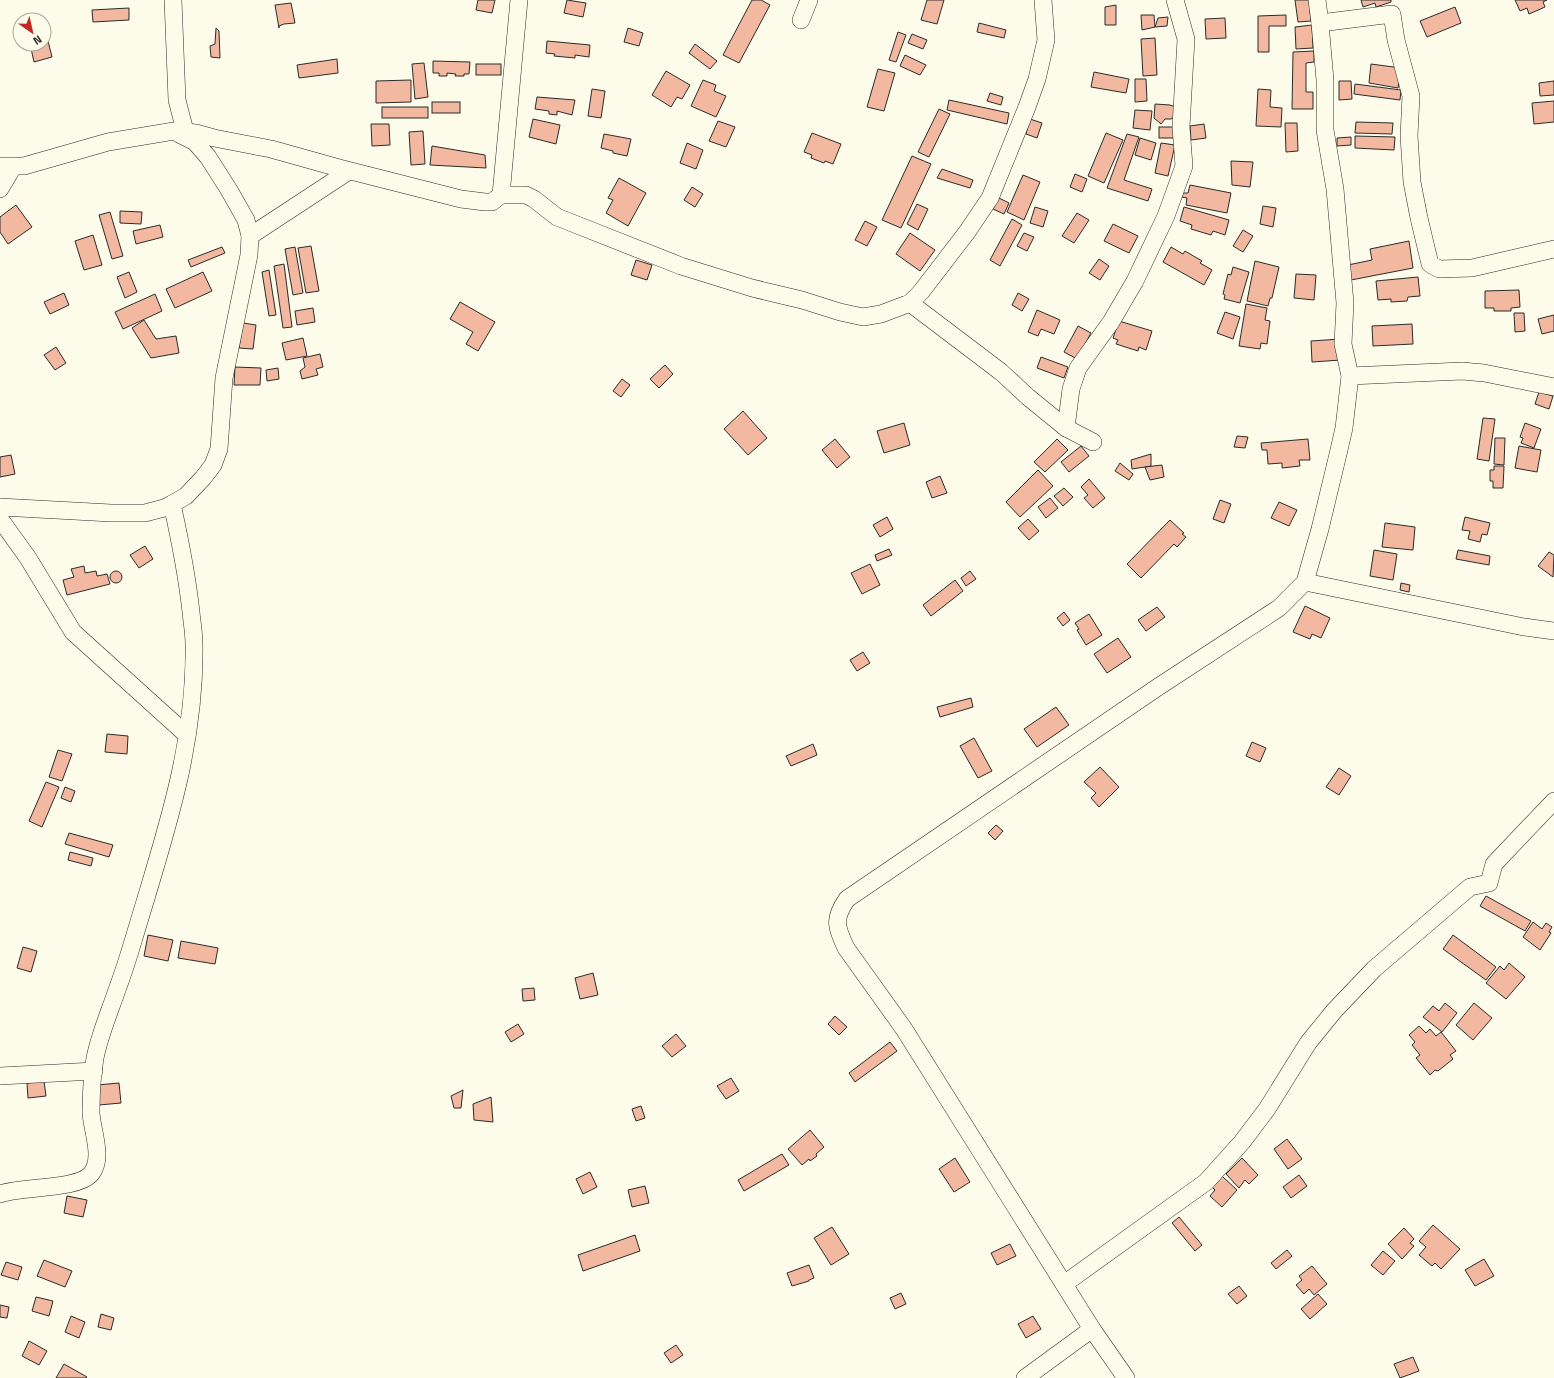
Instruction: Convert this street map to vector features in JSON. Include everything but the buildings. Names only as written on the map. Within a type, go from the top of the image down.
[{"type":"street","points":[[173,0],[179,131]]},
{"type":"street","points":[[501,195],[519,0]]},
{"type":"street","points":[[802,20],[810,0]]},
{"type":"street","points":[[0,190],[7,167],[35,163],[108,142],[179,131],[271,149],[349,171],[460,199],[492,202],[501,195],[526,195],[534,199],[557,217],[659,258],[752,288],[802,300],[840,312],[863,317],[881,314],[910,303],[921,292],[967,232],[990,198],[1027,108],[1037,79],[1046,40],[1043,0]]},
{"type":"street","points":[[1066,428],[1071,388],[1078,368],[1111,322],[1136,282],[1166,216],[1184,166],[1181,127],[1186,39],[1175,0]]},
{"type":"street","points":[[1126,1378],[1092,1329],[996,1173],[904,1029],[846,948],[839,933],[837,922],[840,910],[847,899],[1158,687],[1279,608],[1305,582],[1338,457],[1344,428],[1350,376],[1343,344],[1345,303],[1335,189],[1325,130],[1325,80],[1317,0]]},
{"type":"street","points":[[1320,23],[1392,14],[1396,40],[1411,96],[1409,136],[1412,182],[1418,218],[1430,264],[1439,269],[1472,268],[1554,249]]},
{"type":"street","points":[[0,507],[110,513],[145,513],[164,508],[186,496],[213,465],[219,449],[224,378],[249,255],[250,236],[246,220],[208,157],[195,142],[179,131]]},
{"type":"street","points":[[250,236],[349,171]]},
{"type":"street","points":[[910,303],[980,355],[1066,428],[1093,442]]},
{"type":"street","points":[[1350,376],[1462,371],[1490,374],[1554,388]]},
{"type":"street","points":[[0,1194],[8,1191],[49,1187],[80,1181],[89,1176],[94,1169],[96,1147],[92,1113],[94,1071],[102,1031],[121,979],[172,810],[191,715],[194,641],[182,551],[172,504]]},
{"type":"street","points":[[0,519],[28,558],[73,632],[187,735]]},
{"type":"street","points":[[1305,582],[1524,627],[1554,631]]},
{"type":"street","points":[[1064,1284],[1206,1182],[1246,1137],[1267,1109],[1308,1043],[1334,1010],[1374,969],[1470,887],[1489,883],[1494,864],[1554,801]]},
{"type":"street","points":[[0,1076],[94,1071]]},
{"type":"street","points":[[1025,1378],[1092,1329]]}]
